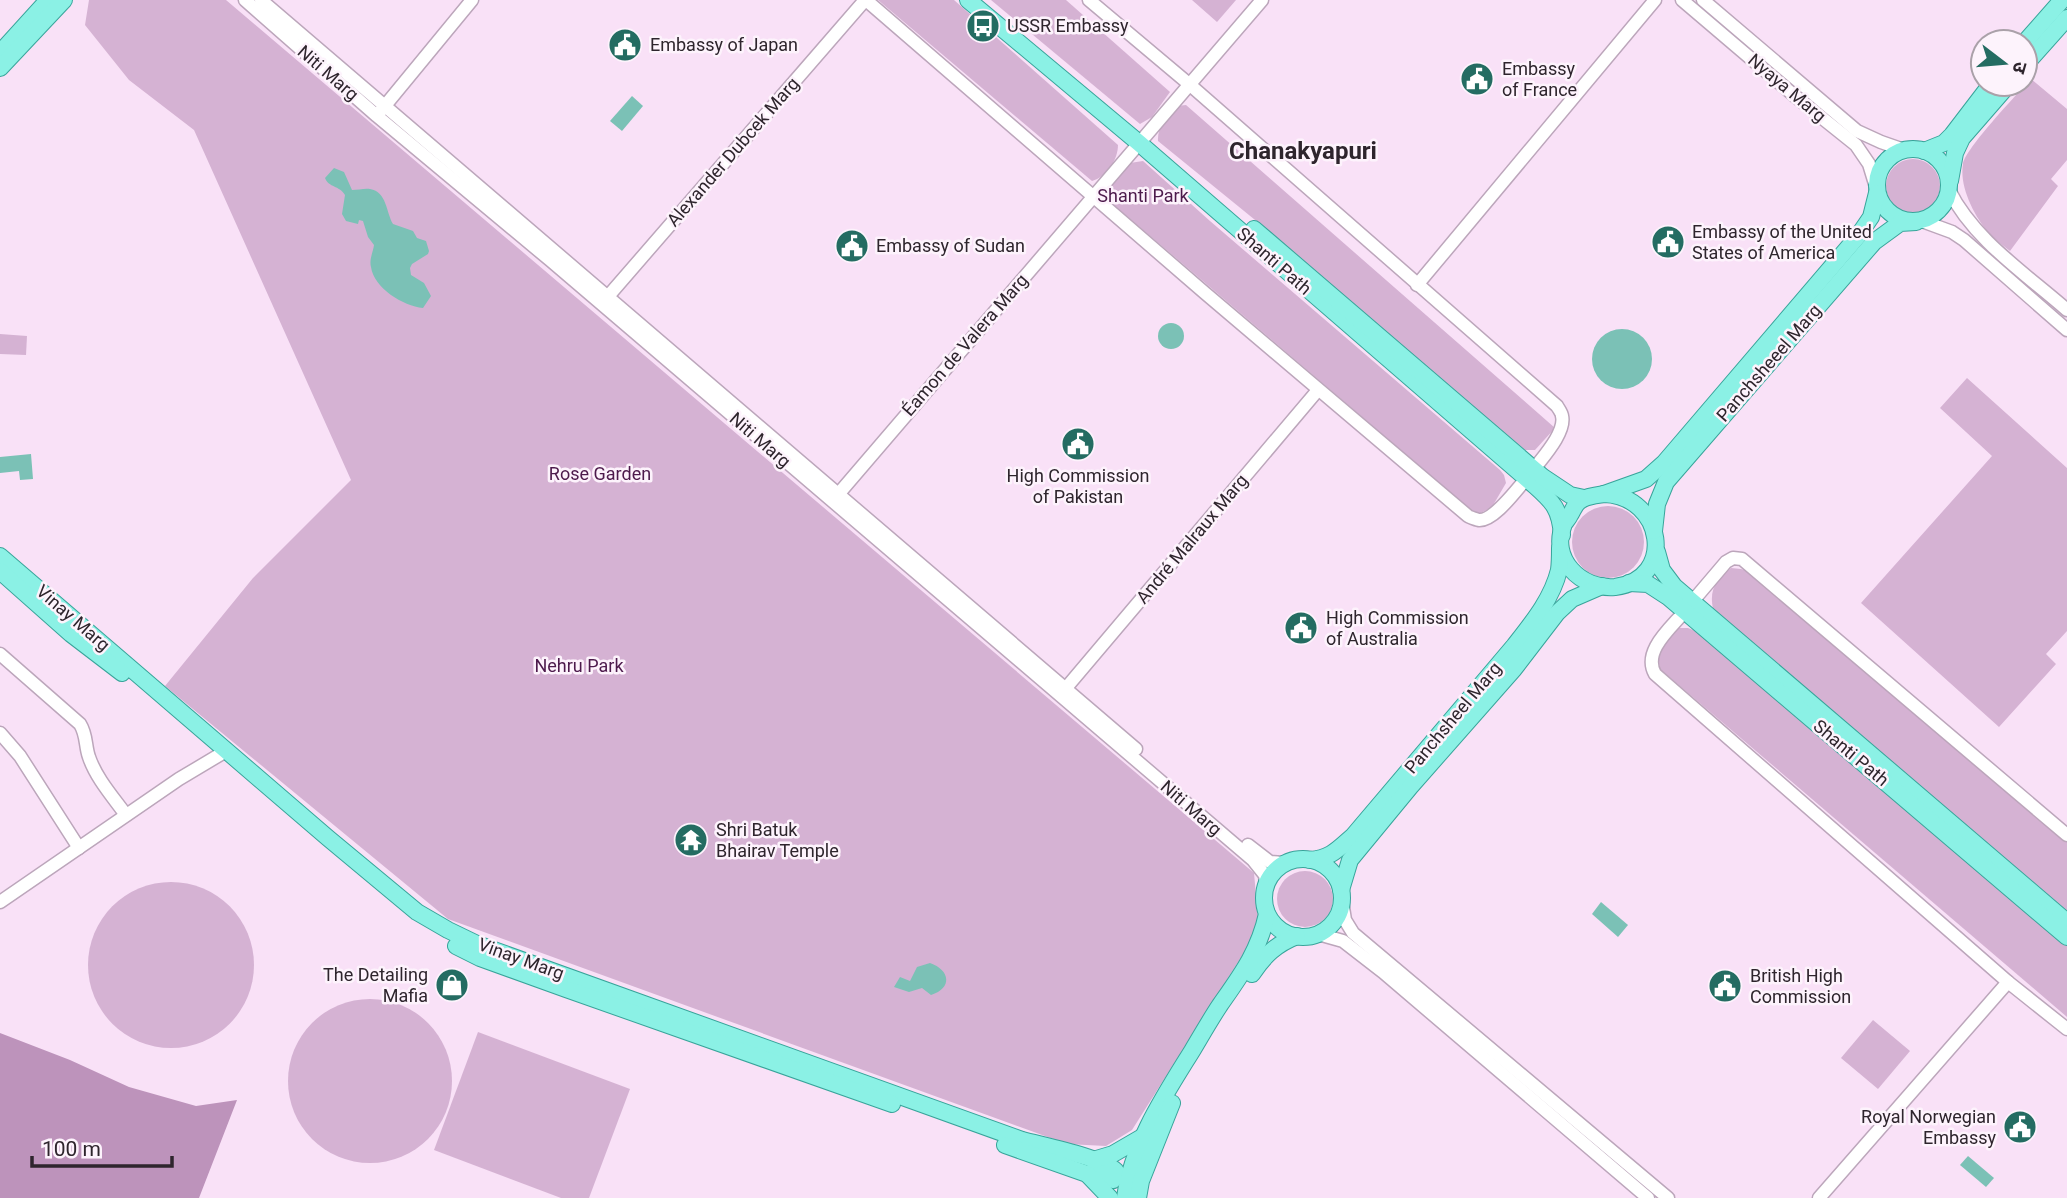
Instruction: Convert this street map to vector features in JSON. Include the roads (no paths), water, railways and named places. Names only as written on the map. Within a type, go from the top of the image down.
[{"type":"main road","points":[[1,62],[48,0]]},
{"type":"main road","points":[[1,62],[64,0]]},
{"type":"main road","name":"Shanti Path","points":[[968,0],[1142,139]]},
{"type":"main road","name":"Shanti Path","points":[[984,0],[1530,474],[1553,502],[1560,520],[1561,541]]},
{"type":"main road","points":[[2037,28],[2062,0]]},
{"type":"main road","points":[[2039,49],[2067,18]]},
{"type":"main road","points":[[1924,151],[1944,142],[1952,135],[1980,98]]},
{"type":"main road","points":[[1876,190],[1887,212],[1896,218],[1919,221],[1932,217],[1946,200],[1955,153],[1962,138],[1997,98]]},
{"type":"main road","points":[[1604,494],[1632,501],[1646,514],[1654,531],[1657,552],[1646,570],[1629,583],[1618,586],[1602,586],[1585,581],[1576,575],[1566,562],[1561,541],[1564,524],[1575,505],[1584,498],[1646,479],[1664,463],[1858,236],[1871,217],[1878,175],[1883,163],[1892,155],[1914,149],[1937,158],[1945,169],[1949,186]]},
{"type":"main road","name":"Panchsheeel Marg","points":[[1654,531],[1657,504],[1666,482],[1874,242],[1899,223],[1919,221]]},
{"type":"main road","name":"Shanti Path","points":[[1530,474],[1570,495],[1584,498]]},
{"type":"main road","name":"Panchsheel Marg","points":[[1310,860],[1334,853],[1353,836],[1538,616],[1559,570],[1561,541]]},
{"type":"main road","name":"Shanti Path","points":[[1657,552],[1662,570],[1689,606],[2067,937]]},
{"type":"main road","name":"Vinay Marg","points":[[0,556],[221,754]]},
{"type":"main road","name":"Vinay Marg","points":[[0,571],[71,634],[417,912],[458,935],[1090,1167]]},
{"type":"main road","name":"Shanti Path","points":[[1629,583],[1648,584],[1689,606],[2067,922]]},
{"type":"main road","name":"Panchsheel Marg","points":[[1341,895],[1350,860],[1411,786],[1514,670],[1557,613],[1572,599],[1602,586]]},
{"type":"main road","points":[[1125,1198],[1137,1151],[1166,1093],[1219,1006],[1243,973],[1264,931],[1267,915],[1264,900],[1266,885],[1273,873],[1285,863],[1300,859],[1315,860],[1328,868],[1338,880],[1341,909],[1334,923],[1318,934],[1305,937],[1290,935],[1276,927],[1267,915]]},
{"type":"main road","points":[[1138,1198],[1141,1181],[1169,1108],[1203,1051],[1260,961],[1283,942],[1297,936]]},
{"type":"main road","points":[[1110,1198],[1090,1167],[1145,1135]]},
{"type":"street","name":"Niti Marg","points":[[244,0],[381,111],[413,129],[604,300],[836,497],[1253,860],[1265,874],[1266,885]]},
{"type":"street","name":"Niti Marg","points":[[261,0],[381,111]]},
{"type":"street","points":[[381,111],[472,0]]},
{"type":"street","points":[[865,0],[1468,516],[1478,520],[1487,519],[1530,474],[1555,440],[1562,426],[1562,415],[1557,406],[1089,0]]},
{"type":"street","name":"Alexander Dubcek Marg","points":[[604,300],[865,0]]},
{"type":"street","name":"Éamon de Valera Marg","points":[[836,497],[1262,0]]},
{"type":"street","points":[[1417,285],[1655,0]]},
{"type":"street","name":"Nyaya Marg","points":[[1682,0],[1856,145],[1869,164],[1876,190]]},
{"type":"street","name":"Nyaya Marg","points":[[1703,0],[1857,131],[1904,150]]},
{"type":"street","points":[[1949,186],[1968,221],[1987,241],[2067,310]]},
{"type":"street","points":[[1919,221],[1952,232],[1964,240],[2067,330]]},
{"type":"street","name":"André Malraux Marg","points":[[1066,688],[1318,390]]},
{"type":"street","name":"Niti Marg","points":[[836,497],[1066,688],[1257,853],[1270,862],[1285,863]]},
{"type":"street","points":[[2067,835],[1742,559],[1733,558],[1726,562],[1655,648],[1651,657],[1651,667],[1655,674],[2008,982],[2067,1030]]},
{"type":"street","points":[[0,654],[80,724],[85,733],[92,765],[126,815]]},
{"type":"street","points":[[0,733],[20,756],[79,848]]},
{"type":"street","points":[[0,902],[179,779],[221,754]]},
{"type":"street","points":[[1341,895],[1345,920],[1353,933],[1668,1198]]},
{"type":"street","points":[[1318,934],[1343,941],[1383,972],[1648,1198]]},
{"type":"street","points":[[1819,1198],[2008,982]]},
{"type":"place","name":"USSR Embassy","points":[[983,26]]},
{"type":"place","name":"Embassy of Japan","points":[[625,45]]},
{"type":"place","name":"Embassy of France","points":[[1477,79]]},
{"type":"place","name":"Embassy of the United States of America","points":[[1668,242]]},
{"type":"place","name":"Embassy of Sudan","points":[[852,246]]},
{"type":"place","name":"High Commission of Pakistan","points":[[1078,444]]},
{"type":"place","name":"High Commission of Australia","points":[[1301,628]]},
{"type":"place","name":"Shri Batuk Bhairav Temple","points":[[691,840]]},
{"type":"place","name":"The Detailing Mafia","points":[[452,985]]},
{"type":"place","name":"British High Commission","points":[[1725,986]]},
{"type":"place","name":"Royal Norwegian Embassy","points":[[2020,1127]]},
{"type":"district","name":"Chanakyapuri","points":[[1303,151]]},
{"type":"park label","name":"Shanti Park","points":[[1143,196]]},
{"type":"park label","name":"Rose Garden","points":[[600,474]]},
{"type":"park label","name":"Nehru Park","points":[[579,666]]}]
